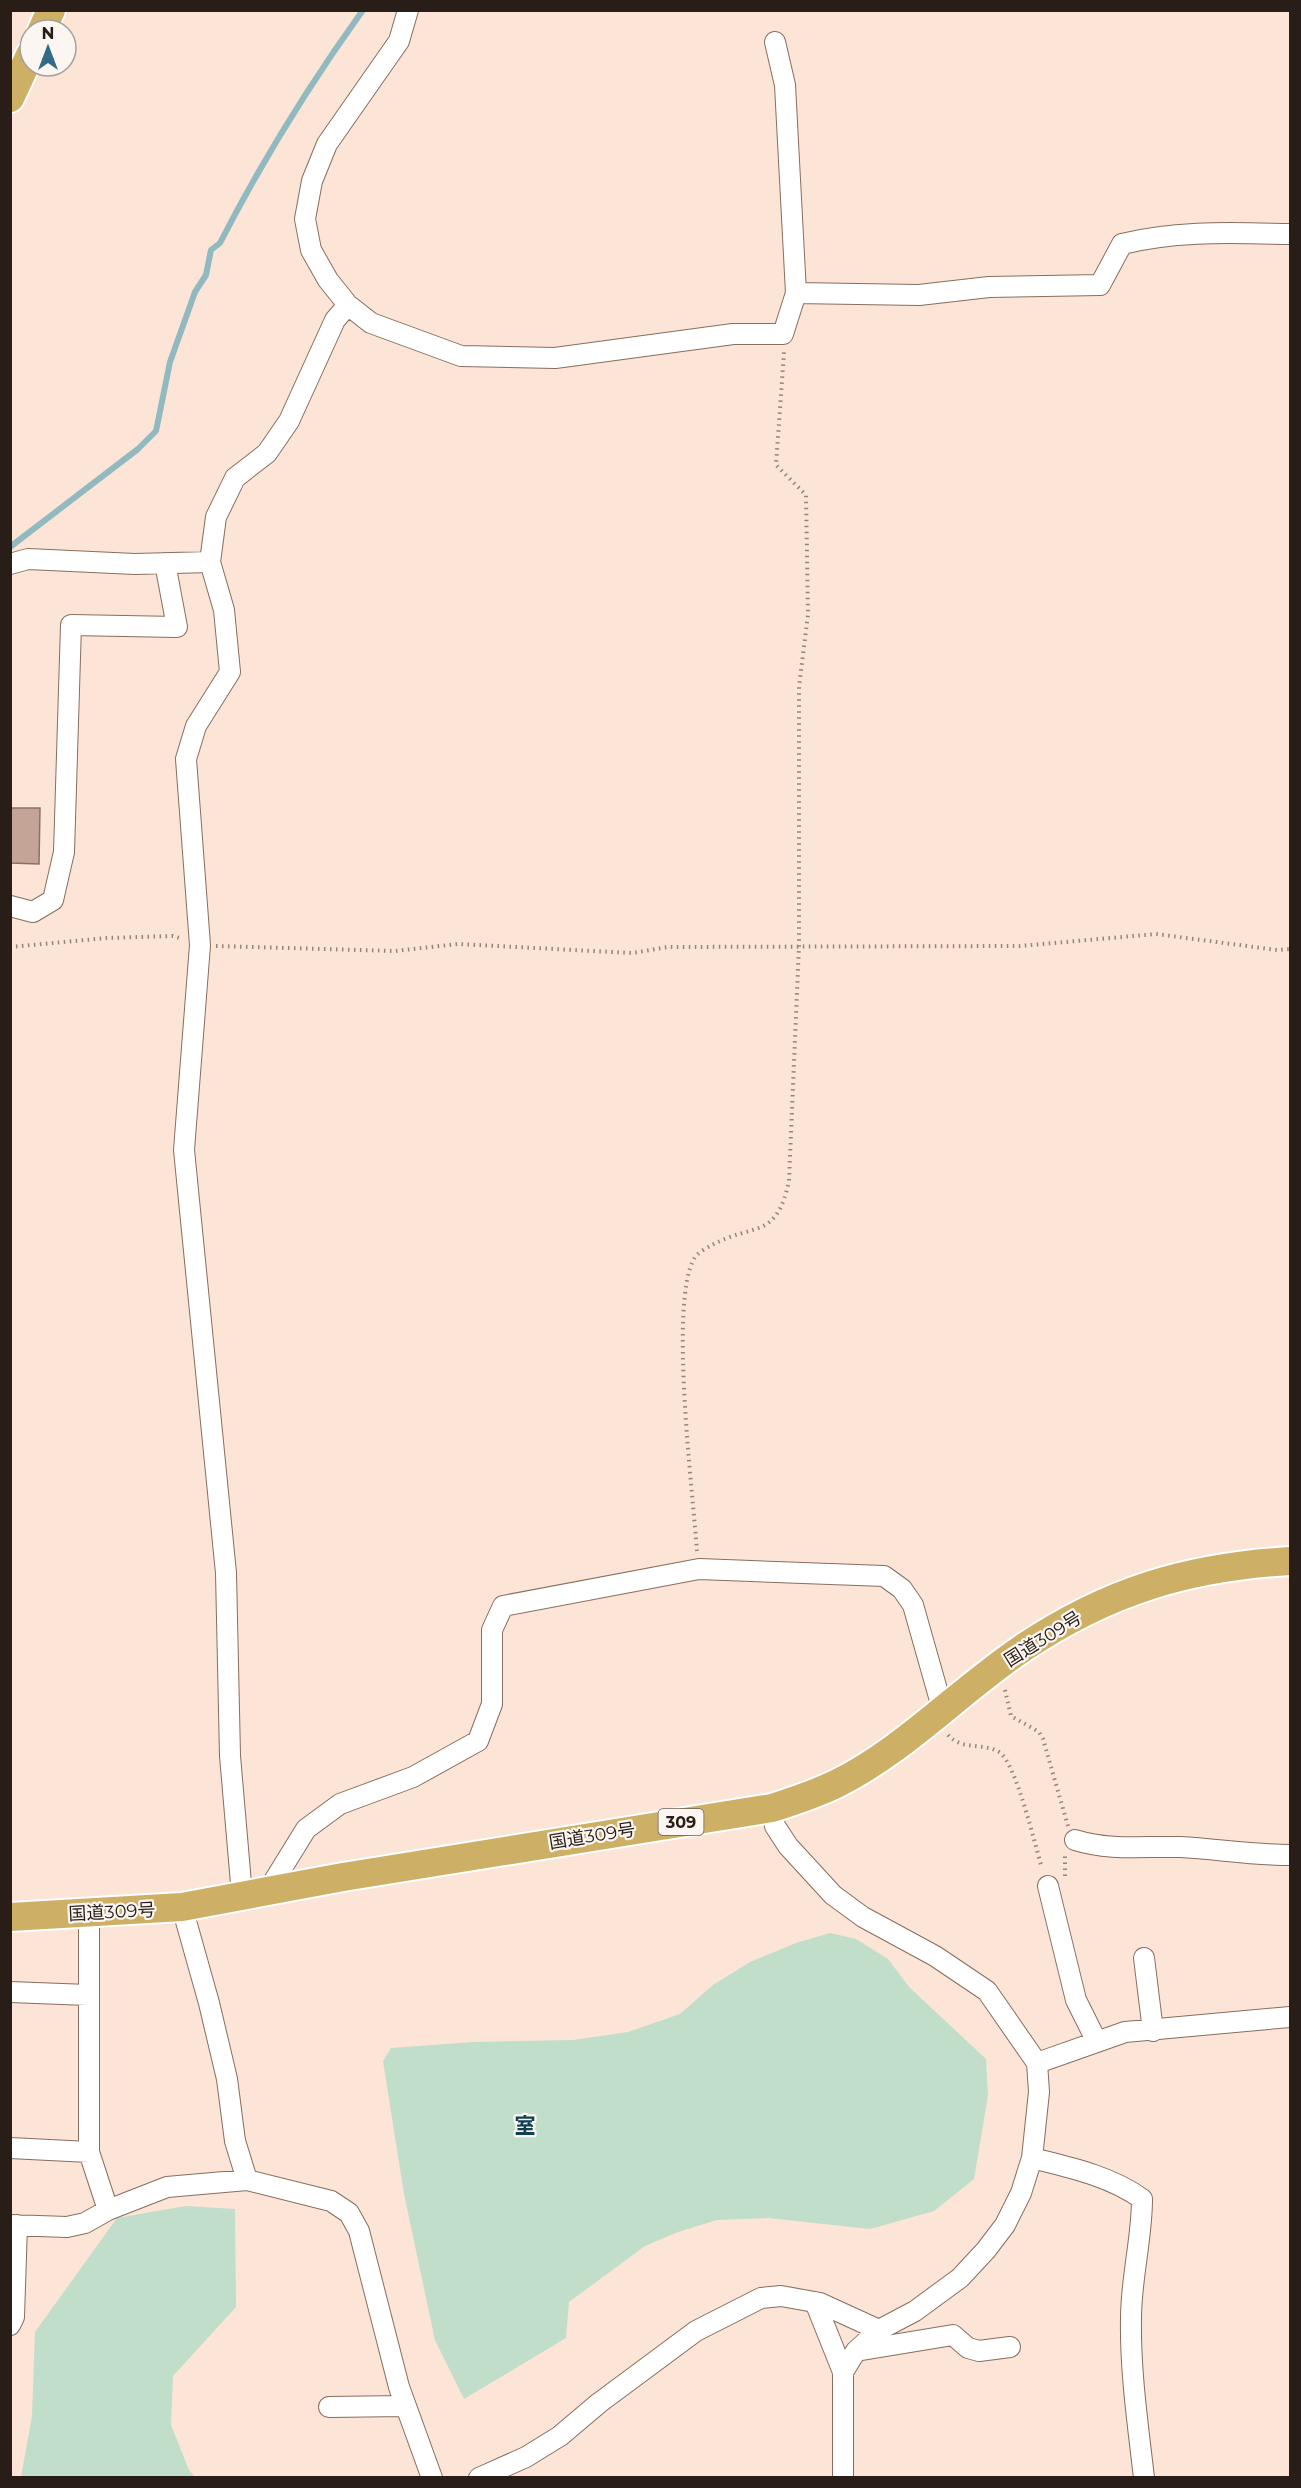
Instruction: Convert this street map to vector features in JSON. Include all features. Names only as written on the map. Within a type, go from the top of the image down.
[{"type":"highway","points":[[10,98],[20,78]]},
{"type":"highway","name":"国道309号","points":[[10,1917],[182,1907],[255,1892],[772,1808],[837,1784],[878,1759],[1022,1648],[1065,1623],[1137,1588],[1223,1567],[1290,1561]]},
{"type":"street","points":[[408,10],[399,41],[327,144],[310,191],[305,219],[311,250],[328,280],[348,304],[371,323],[461,356],[555,358],[621,351],[734,334],[783,334],[796,293],[785,85],[775,42]]},
{"type":"street","points":[[796,293],[919,295],[989,287],[1100,285],[1122,244],[1166,235],[1290,234]]},
{"type":"street","points":[[255,1892],[230,1756],[226,1573],[184,1150],[200,945],[186,759],[196,726],[230,672],[224,610],[210,562],[216,518],[235,478],[267,453],[289,421],[335,320],[348,304]]},
{"type":"street","points":[[10,564],[28,560],[210,562]]},
{"type":"street","points":[[10,906],[33,912],[53,900],[64,852],[71,625],[177,627],[165,563]]},
{"type":"street","points":[[255,1892],[306,1829],[340,1804],[413,1777],[478,1741],[492,1704],[492,1630],[503,1606],[699,1569],[884,1576],[902,1589],[913,1605],[939,1713]]},
{"type":"street","points":[[772,1808],[775,1826],[788,1846],[833,1894],[863,1917],[935,1956],[987,1992],[1037,2063],[1039,2092],[1032,2158],[1021,2193],[1005,2225],[987,2250],[960,2278],[915,2311],[879,2330],[856,2351],[843,2372]]},
{"type":"street","points":[[1075,1840],[1104,1848],[1166,1846],[1246,1854],[1290,1854]]},
{"type":"street","points":[[1048,1886],[1076,2000],[1096,2042]]},
{"type":"street","points":[[182,1907],[212,2013],[227,2079],[235,2141],[247,2180]]},
{"type":"street","points":[[89,1914],[89,2152],[108,2210]]},
{"type":"street","points":[[1144,1958],[1153,2031]]},
{"type":"street","points":[[10,1992],[88,1995]]},
{"type":"street","points":[[1037,2063],[1125,2032],[1290,2017]]},
{"type":"street","points":[[10,2148],[89,2152]]},
{"type":"street","points":[[1032,2158],[1093,2175],[1131,2191],[1142,2199],[1142,2227],[1131,2316],[1132,2367],[1144,2478]]},
{"type":"street","points":[[10,2325],[14,2317],[14,2225],[67,2227],[85,2223],[108,2210],[167,2187],[247,2180],[332,2201],[349,2213],[359,2231],[405,2406],[432,2478]]},
{"type":"street","points":[[479,2478],[526,2457],[560,2436],[662,2354],[736,2310],[761,2298],[781,2296],[815,2302],[879,2330]]},
{"type":"street","points":[[815,2302],[843,2372],[843,2478]]},
{"type":"street","points":[[856,2351],[953,2335],[968,2348],[979,2351],[1010,2348]]},
{"type":"street","points":[[329,2407],[405,2406]]},
{"type":"path","points":[[699,1569],[684,1375],[685,1281],[694,1257],[727,1237],[752,1232],[773,1221],[784,1203],[789,1181],[799,945],[799,687],[808,614],[809,548],[806,495],[776,465],[785,344],[783,334]]},
{"type":"path","points":[[10,947],[107,938],[173,936],[200,945],[395,951],[458,944],[632,953],[668,947],[1020,946],[1156,934],[1277,950],[1290,949]]},
{"type":"path","points":[[999,1666],[1011,1716],[1039,1732],[1043,1739],[1064,1816],[1075,1840]]},
{"type":"path","points":[[939,1713],[956,1744],[993,1749],[1003,1754],[1019,1789],[1048,1886]]},
{"type":"green space","points":[[830,1933],[856,1939],[888,1959],[909,1987],[986,2059],[988,2095],[974,2179],[934,2211],[870,2229],[768,2218],[717,2220],[678,2232],[645,2246],[569,2302],[566,2338],[464,2399],[435,2340],[404,2194],[383,2061],[391,2048],[473,2042],[573,2040],[628,2032],[680,2014],[713,1985],[750,1962],[796,1943]]},
{"type":"green space","points":[[186,2206],[235,2209],[236,2307],[173,2376],[171,2425],[189,2470],[195,2477],[21,2477],[32,2416],[35,2332],[117,2218]]},
{"type":"building","points":[[10,808],[40,808],[39,864],[10,863]]},
{"type":"waterway","points":[[10,547],[138,449],[156,431],[170,362],[195,292],[206,275],[211,250],[220,243],[287,124],[363,10]]},
{"type":"district","name":"室","points":[[525,2125]]}]
